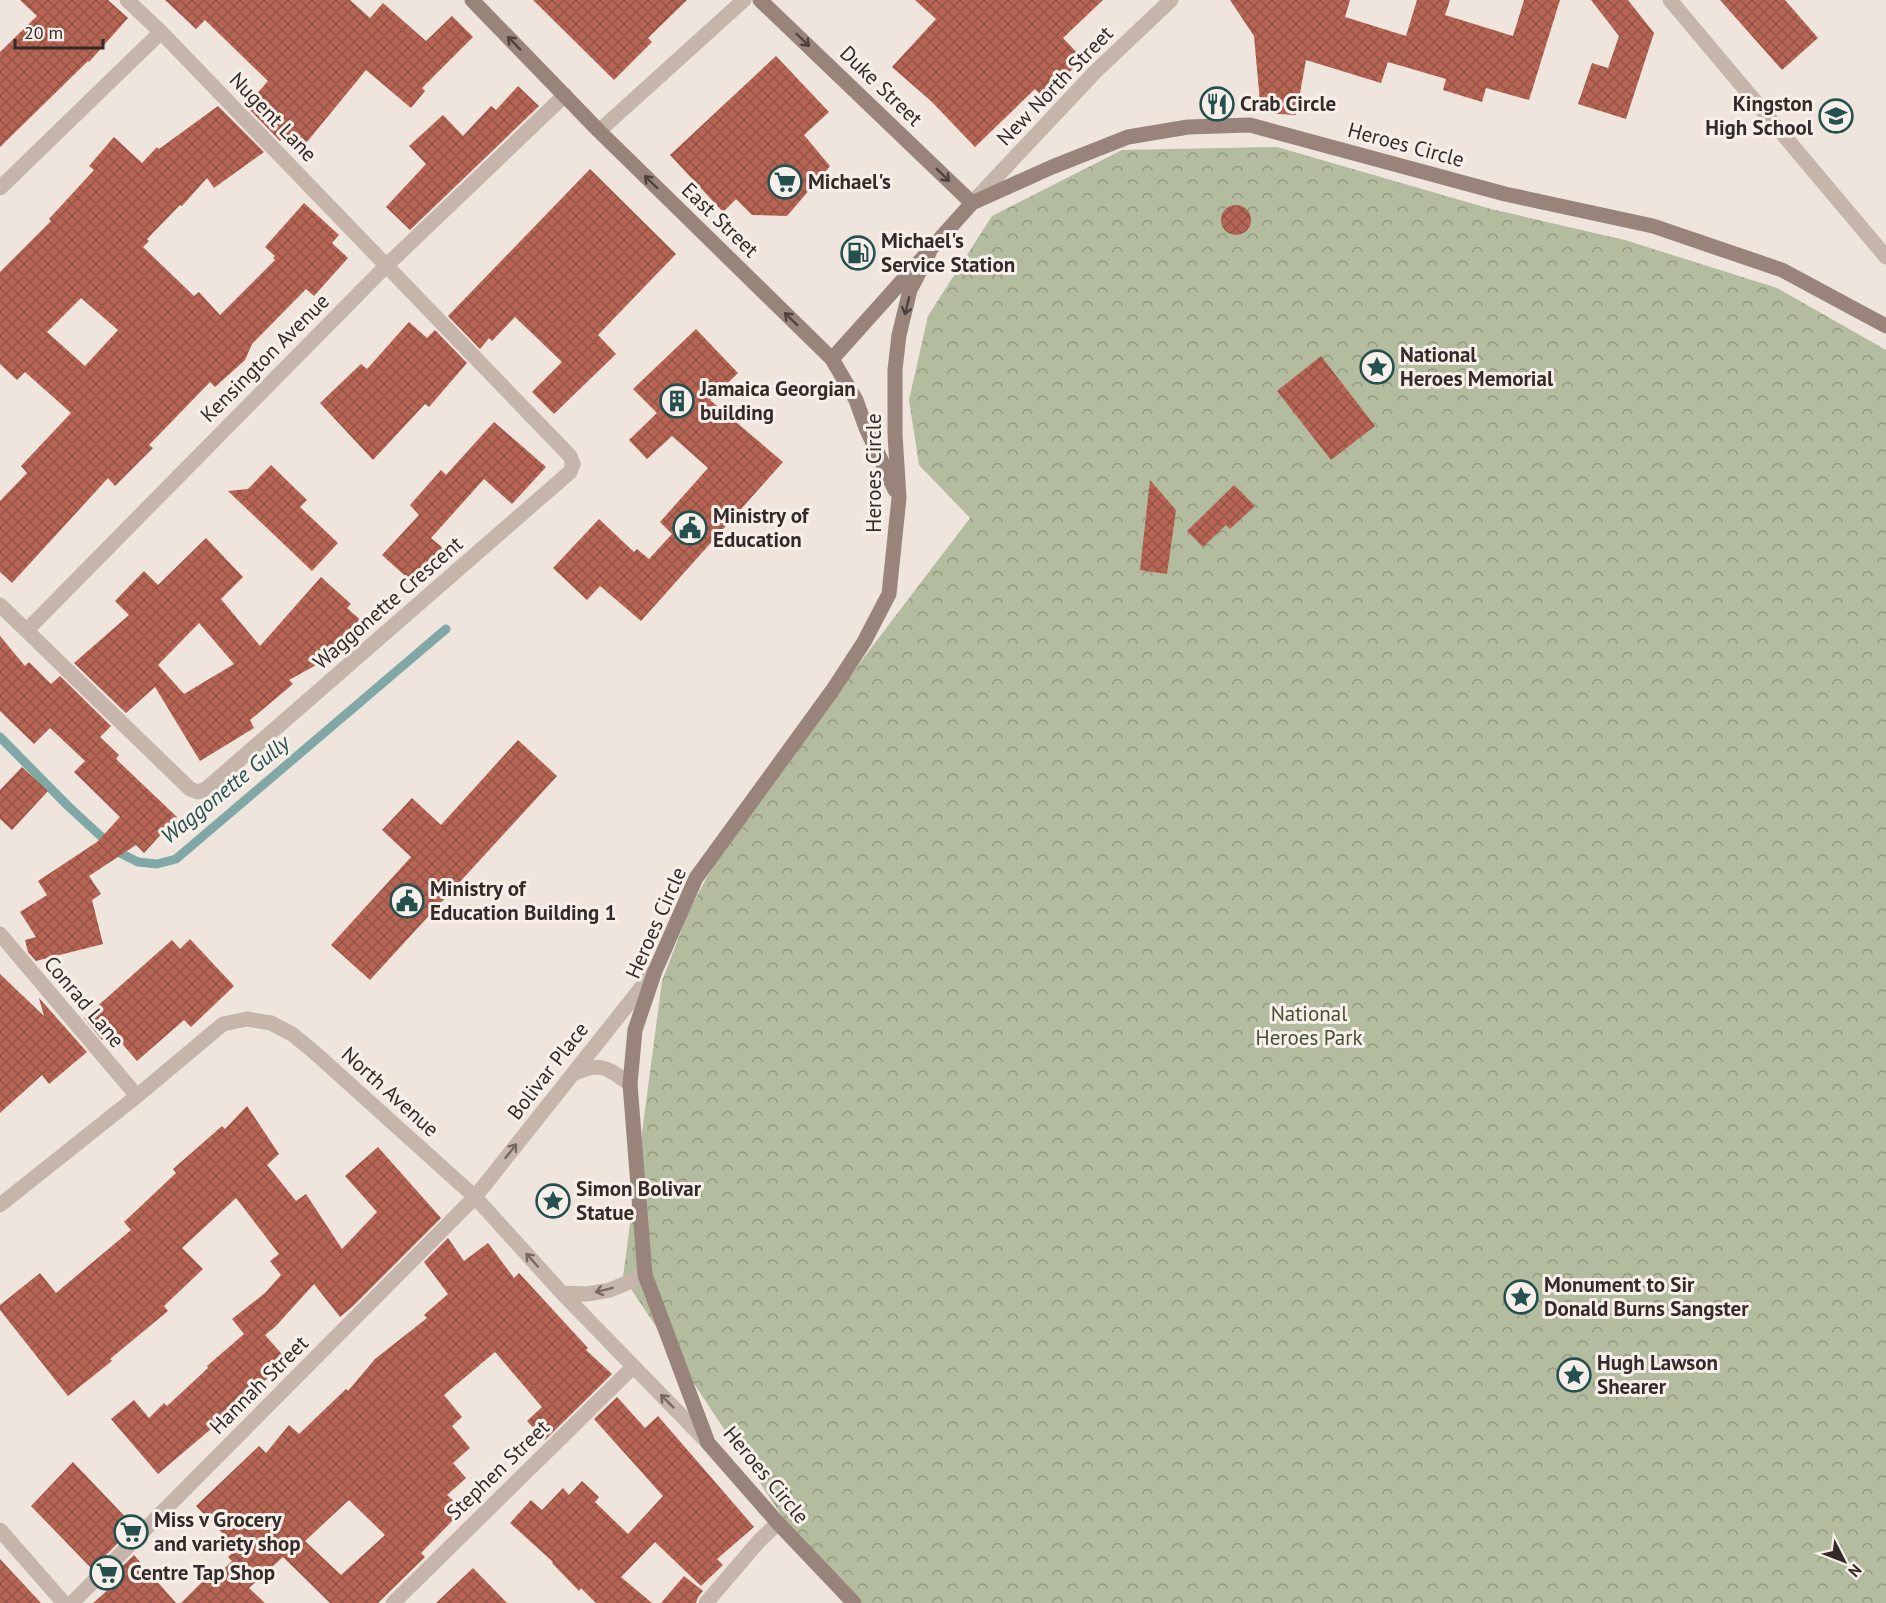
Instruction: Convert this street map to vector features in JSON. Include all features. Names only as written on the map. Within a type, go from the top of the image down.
[{"type":"main road","name":"East Street","points":[[472,0],[599,131],[832,359],[856,400],[866,428],[898,490]]},
{"type":"main road","name":"Duke Street","points":[[760,0],[972,203]]},
{"type":"main road","name":"Heroes Circle","points":[[832,359],[972,203],[1052,167],[1128,137],[1188,127],[1250,125],[1505,194],[1653,226],[1782,270],[1886,326]]},
{"type":"main road","name":"Heroes Circle","points":[[854,1603],[778,1523],[708,1443],[645,1275],[630,1084],[636,1030],[655,971],[696,878],[832,691],[864,642],[889,594],[898,490],[895,434],[896,359],[910,290],[929,253]]},
{"type":"street","name":"Nugent Lane","points":[[127,0],[161,32],[387,265]]},
{"type":"street","points":[[599,131],[744,0]]},
{"type":"street","name":"New North Street","points":[[972,203],[1095,72],[1171,0]]},
{"type":"street","points":[[1670,0],[1886,257]]},
{"type":"street","points":[[0,188],[161,32]]},
{"type":"street","name":"Kensington Avenue","points":[[27,630],[387,265],[565,95]]},
{"type":"street","name":"Waggonette Crescent","points":[[27,630],[190,789],[198,792],[206,789],[570,472],[573,464],[570,456],[387,265]]},
{"type":"street","points":[[0,605],[27,630]]},
{"type":"street","name":"Conrad Lane","points":[[0,934],[137,1096]]},
{"type":"street","name":"Bolivar Place","points":[[475,1197],[655,971]]},
{"type":"street","name":"North Avenue","points":[[0,1206],[223,1024],[247,1019],[271,1023],[292,1034],[314,1052],[475,1197],[562,1293],[708,1443]]},
{"type":"street","points":[[572,1075],[590,1067],[608,1069],[630,1084]]},
{"type":"street","name":"Hannah Street","points":[[72,1603],[475,1197]]},
{"type":"street","points":[[562,1293],[587,1294],[610,1290],[645,1275]]},
{"type":"street","name":"Stephen Street","points":[[393,1603],[633,1367]]},
{"type":"street","points":[[706,1603],[760,1540],[778,1523]]},
{"type":"street","points":[[0,1530],[64,1603]]},
{"type":"green space","name":"National Heroes Park","points":[[1277,147],[1491,209],[1625,240],[1777,288],[1886,350],[1886,1603],[859,1603],[786,1522],[623,1277],[662,981],[689,911],[731,832],[970,518],[919,465],[909,400],[928,316],[992,216],[1122,150]]},
{"type":"building","points":[[20,0],[108,0],[128,18],[89,62],[0,147],[0,52],[37,16]]},
{"type":"building","points":[[165,0],[350,0],[370,18],[383,3],[426,41],[452,16],[473,37],[422,88],[425,91],[411,108],[366,70],[302,148],[287,135],[280,141],[246,106],[268,81],[205,20],[196,29]]},
{"type":"building","points":[[533,0],[687,0],[648,38],[652,42],[614,80]]},
{"type":"building","points":[[915,0],[1103,0],[1063,38],[1083,59],[1043,97],[1035,89],[975,147],[932,102],[892,67],[936,19]]},
{"type":"building","points":[[1230,0],[1350,0],[1345,17],[1406,36],[1417,0],[1450,0],[1445,15],[1513,36],[1524,0],[1560,0],[1529,100],[1486,88],[1482,102],[1443,90],[1446,79],[1388,62],[1381,83],[1306,60],[1296,115],[1261,113],[1254,36]]},
{"type":"building","points":[[1591,0],[1628,0],[1654,33],[1626,119],[1578,104],[1592,63],[1608,68],[1619,36]]},
{"type":"building","points":[[1720,0],[1785,0],[1818,38],[1782,70]]},
{"type":"building","points":[[776,56],[829,112],[804,135],[830,166],[787,216],[752,215],[736,199],[723,212],[670,155]]},
{"type":"building","points":[[518,86],[539,106],[410,230],[386,207],[426,164],[409,146],[443,115],[463,136],[491,106],[496,110]]},
{"type":"building","points":[[218,106],[264,152],[214,188],[207,178],[182,206],[180,205],[147,239],[149,241],[143,247],[194,296],[199,292],[220,315],[275,260],[273,258],[275,256],[265,247],[304,203],[339,235],[332,243],[348,258],[314,296],[306,289],[252,344],[245,360],[215,387],[210,382],[149,445],[153,448],[115,486],[108,478],[12,583],[0,572],[0,501],[27,473],[21,466],[71,413],[25,372],[17,380],[0,364],[0,272],[51,221],[49,219],[94,170],[89,166],[114,137],[142,163],[157,147],[159,149]],"holes":[[[81,298],[118,330],[85,366],[47,332]]]},
{"type":"building","points":[[590,169],[676,254],[598,335],[616,354],[554,414],[532,392],[562,362],[515,317],[492,341],[489,338],[480,349],[448,316]]},
{"type":"building","points":[[1236,205],[1242,206],[1250,214],[1250,226],[1242,234],[1236,235],[1230,234],[1222,226],[1221,220],[1222,214],[1230,206]]},
{"type":"building","points":[[409,322],[427,338],[435,330],[467,363],[429,407],[425,404],[373,460],[320,403],[361,364],[367,369]]},
{"type":"building","points":[[696,329],[738,373],[710,400],[783,462],[641,621],[600,586],[587,600],[553,568],[599,519],[634,552],[637,549],[649,559],[672,534],[660,522],[708,468],[672,436],[647,459],[629,440],[657,413],[633,389]]},
{"type":"building","points":[[1321,356],[1375,426],[1331,460],[1277,391]]},
{"type":"building","points":[[494,422],[546,467],[512,504],[484,479],[431,538],[444,549],[413,583],[382,555],[419,515],[410,505],[441,470],[446,475]]},
{"type":"building","points":[[271,465],[307,500],[300,507],[338,543],[312,571],[228,491],[248,489]]},
{"type":"building","points":[[1150,480],[1176,510],[1167,574],[1140,570]]},
{"type":"building","points":[[1234,485],[1255,506],[1230,529],[1226,525],[1203,547],[1187,531]]},
{"type":"building","points":[[206,538],[243,577],[221,599],[260,646],[321,577],[351,604],[347,608],[365,624],[340,652],[289,680],[293,684],[250,720],[254,728],[200,761],[155,687],[126,713],[74,663],[129,615],[115,601],[144,571],[158,585]],"holes":[[[199,623],[234,664],[184,694],[158,665]]]},
{"type":"building","points":[[0,636],[25,666],[29,662],[51,684],[60,676],[111,726],[100,737],[119,755],[116,759],[177,817],[144,853],[136,845],[89,876],[101,894],[92,900],[103,944],[36,961],[28,952],[25,940],[36,937],[20,912],[47,895],[38,881],[97,842],[120,817],[74,772],[85,761],[50,728],[34,744],[0,711]]},
{"type":"building","name":"Ministry of Education Building 1","points":[[518,740],[557,776],[370,980],[331,945],[411,857],[382,830],[412,798],[441,825]]},
{"type":"building","points":[[22,767],[48,791],[12,830],[0,819],[0,790]]},
{"type":"building","points":[[190,939],[234,986],[191,1027],[184,1020],[137,1061],[112,1032],[102,1040],[84,1018],[172,940],[180,949]]},
{"type":"building","points":[[0,974],[44,1016],[39,998],[87,1052],[49,1084],[42,1075],[0,1113]]},
{"type":"building","points":[[247,1106],[279,1154],[267,1165],[296,1201],[306,1194],[342,1249],[377,1212],[345,1176],[378,1147],[441,1218],[340,1317],[314,1284],[265,1335],[287,1360],[231,1412],[158,1474],[111,1419],[134,1400],[149,1418],[164,1403],[167,1406],[208,1368],[207,1366],[244,1334],[232,1319],[265,1293],[281,1275],[270,1261],[279,1254],[236,1198],[182,1248],[203,1269],[164,1306],[168,1311],[110,1359],[112,1361],[68,1396],[0,1310],[0,1305],[40,1273],[56,1293],[131,1230],[124,1222],[176,1173],[173,1169],[222,1126],[225,1129]]},
{"type":"building","points":[[448,1238],[464,1261],[488,1243],[514,1278],[519,1273],[588,1348],[586,1350],[612,1374],[545,1440],[527,1421],[542,1407],[495,1352],[444,1395],[462,1417],[452,1426],[470,1448],[453,1463],[466,1478],[447,1495],[458,1505],[450,1513],[455,1518],[421,1553],[425,1557],[378,1603],[330,1603],[283,1557],[249,1588],[265,1603],[181,1603],[208,1576],[212,1580],[232,1561],[228,1557],[231,1554],[225,1548],[231,1542],[196,1506],[259,1446],[266,1453],[289,1425],[299,1434],[346,1389],[348,1391],[375,1359],[427,1318],[424,1315],[448,1294],[424,1262]],"holes":[[[349,1500],[385,1535],[341,1575],[305,1541]]]},
{"type":"building","points":[[617,1397],[645,1428],[658,1416],[754,1527],[717,1559],[723,1565],[701,1586],[655,1542],[621,1577],[652,1603],[596,1603],[581,1588],[579,1591],[553,1562],[510,1523],[531,1500],[542,1510],[563,1488],[569,1495],[582,1481],[599,1497],[595,1502],[628,1534],[663,1496],[594,1419]]},
{"type":"building","points":[[73,1462],[133,1525],[92,1569],[31,1506]]},
{"type":"building","points":[[134,1555],[176,1603],[93,1603],[110,1588],[105,1583]]},
{"type":"building","points":[[0,1559],[41,1603],[0,1603]]},
{"type":"building","points":[[473,1568],[507,1603],[436,1603]]},
{"type":"building","points":[[684,1576],[703,1591],[696,1603],[661,1603]]},
{"type":"waterway","name":"Waggonette Gully","points":[[0,737],[68,806],[118,852],[138,862],[157,864],[176,859],[446,629]]},
{"type":"place","name":"Crab Circle","points":[[1217,104]]},
{"type":"place","name":"Kingston High School","points":[[1836,116]]},
{"type":"place","name":"Michael's","points":[[785,182]]},
{"type":"place","name":"Michael's Service Station","points":[[858,253]]},
{"type":"place","name":"National Heroes Memorial","points":[[1377,367]]},
{"type":"place","name":"Jamaica Georgian building","points":[[677,401]]},
{"type":"place","name":"Ministry of Education","points":[[690,528]]},
{"type":"place","name":"Ministry of Education Building 1","points":[[407,901]]},
{"type":"place","name":"Simon Bolivar Statue","points":[[553,1201]]},
{"type":"place","name":"Monument to Sir Donald Burns Sangster","points":[[1521,1297]]},
{"type":"place","name":"Hugh Lawson Shearer","points":[[1574,1375]]},
{"type":"place","name":"Miss v Grocery and variety shop","points":[[131,1532]]},
{"type":"place","name":"Centre Tap Shop","points":[[107,1573]]}]
